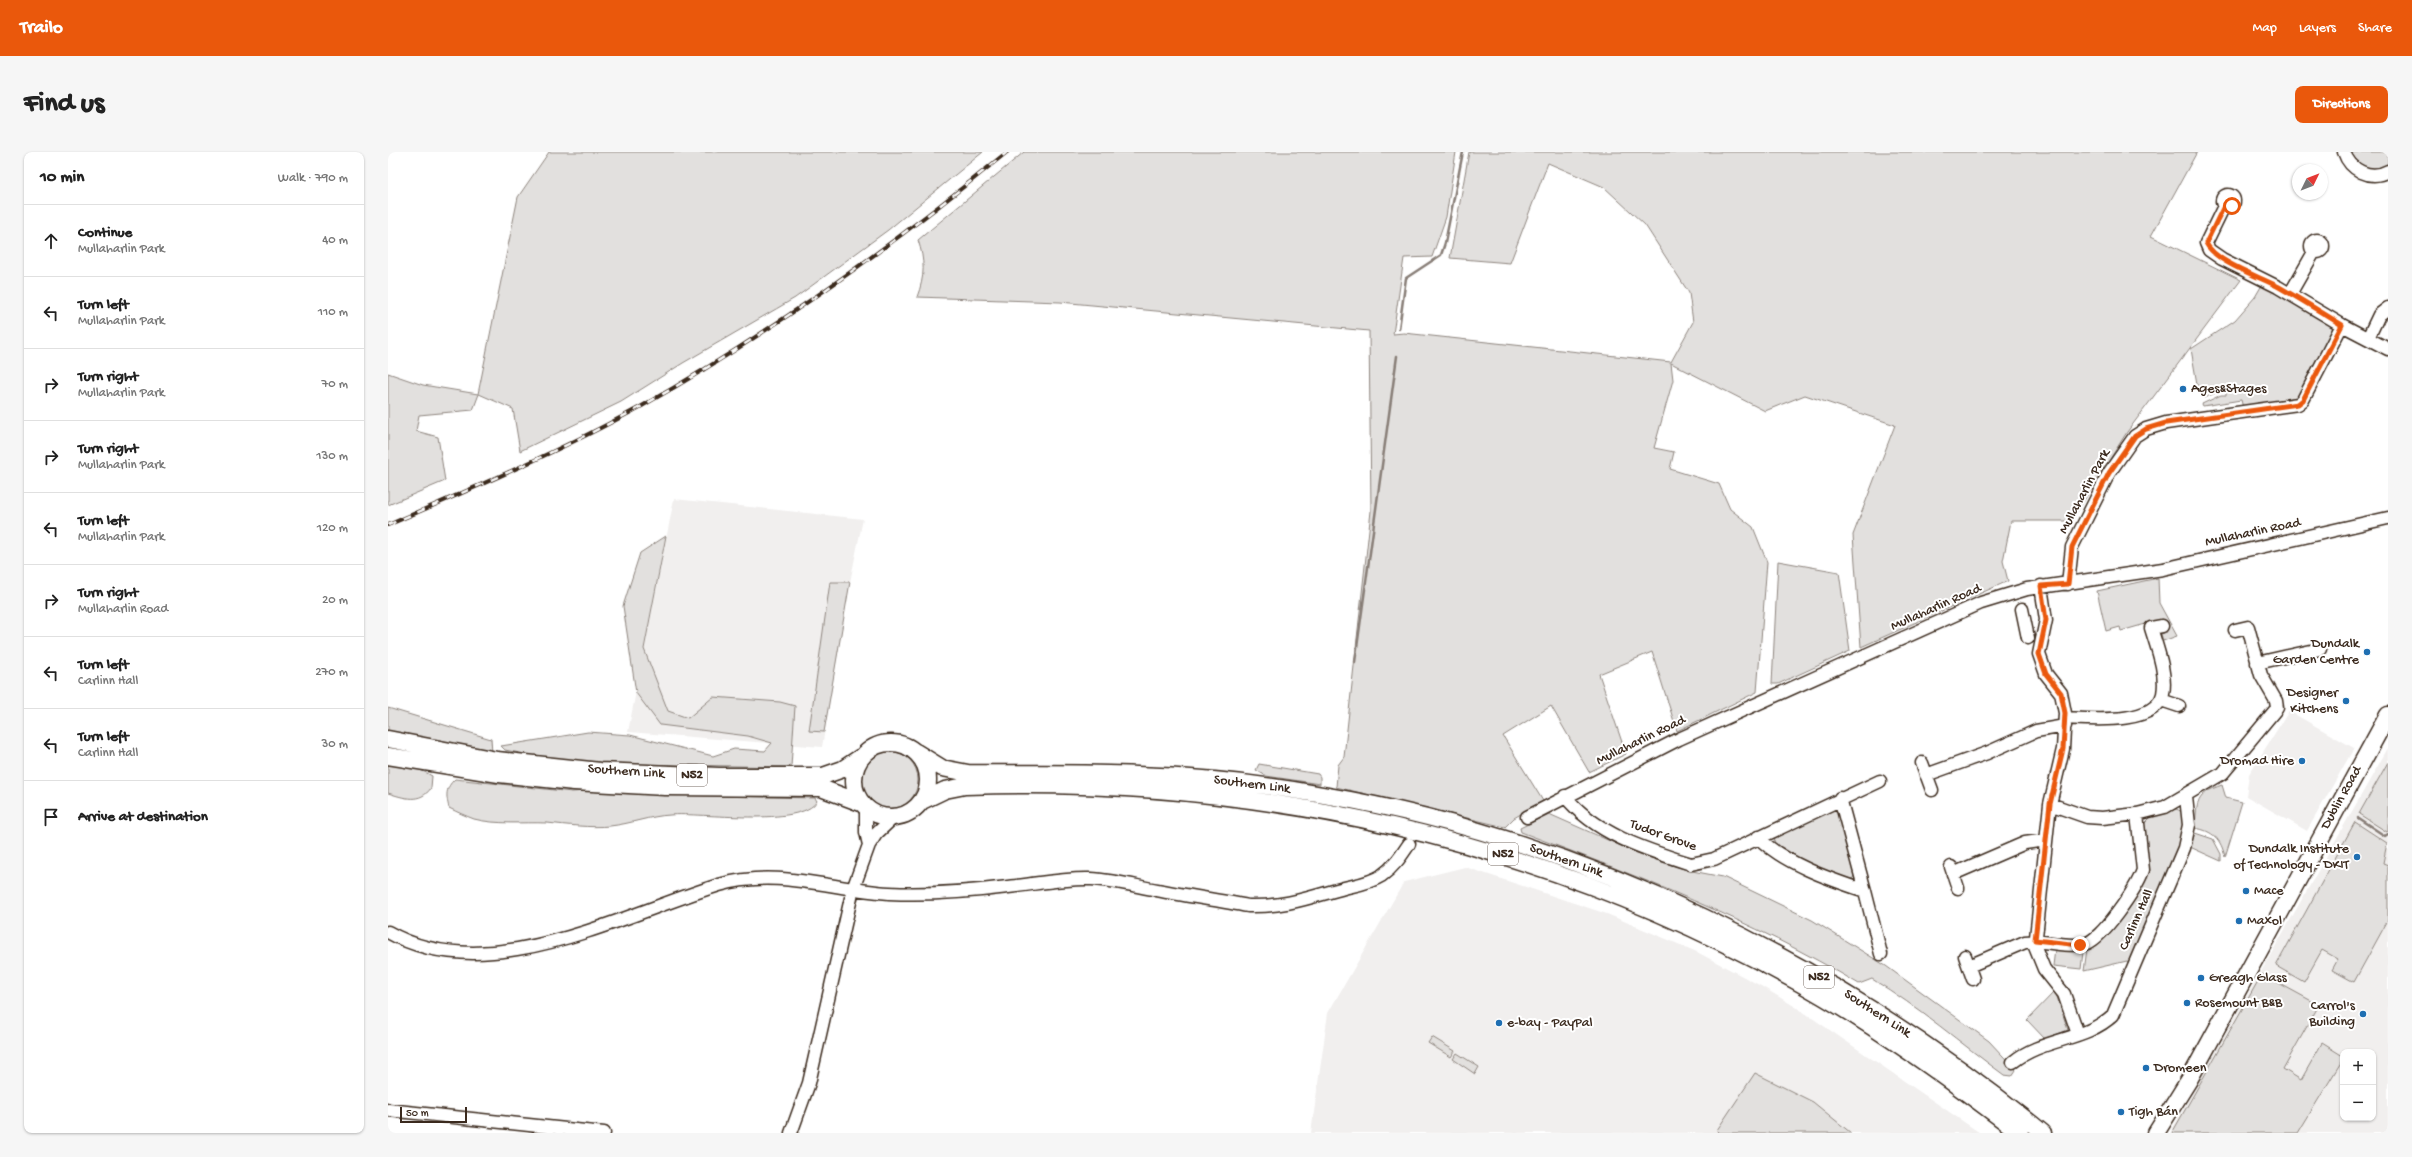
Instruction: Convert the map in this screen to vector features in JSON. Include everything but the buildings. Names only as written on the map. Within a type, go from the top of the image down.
[{"type":"main road","name":"Dublin Road","points":[[2156,1133],[2189,1080],[2388,715]]},
{"type":"main road","name":"Southern Link","points":[[388,739],[497,760],[652,774],[823,776],[842,769],[861,757]]},
{"type":"main road","name":"N52","points":[[861,757],[876,746],[888,742],[900,744],[916,752]]},
{"type":"main road","name":"Southern Link","points":[[916,752],[934,765],[954,772],[1140,775],[1205,779],[1323,795],[1465,826],[1577,864],[1634,887],[1713,921],[1787,959],[1907,1033],[2042,1132]]},
{"type":"main road","points":[[916,752],[927,770],[926,792],[922,801]]},
{"type":"main road","name":"Southern Link","points":[[388,756],[500,774],[582,782],[665,787],[821,788],[863,805]]},
{"type":"main road","points":[[861,757],[857,764],[853,780],[857,796],[863,805]]},
{"type":"main road","name":"Southern Link","points":[[922,801],[945,790],[965,786],[1094,786],[1163,789],[1264,800],[1326,811],[1399,826],[1488,849],[1570,876],[1682,923],[1794,980],[1895,1041],[2020,1133]]},
{"type":"main road","name":"N52","points":[[863,805],[874,813],[894,817],[910,812],[922,801]]},
{"type":"street","points":[[2344,152],[2354,168],[2361,172],[2368,175],[2388,171]]},
{"type":"street","points":[[2224,206],[2206,243],[2209,250],[2222,259],[2290,294],[2342,325],[2388,349]]},
{"type":"street","points":[[2290,294],[2314,252]]},
{"type":"street","points":[[2368,338],[2379,315],[2388,308]]},
{"type":"street","name":"Mullaharlin Park","points":[[2068,584],[2075,542],[2109,473],[2135,436],[2146,429],[2166,423],[2298,404],[2303,400],[2342,325]]},
{"type":"street","name":"Mullaharlin Road","points":[[1526,817],[1679,739],[1981,603],[2041,586],[2068,584],[2163,568],[2388,518]]},
{"type":"street","points":[[2041,586],[2045,617],[2039,654],[2046,674],[2061,693],[2065,722],[2061,761],[2050,804],[2035,940],[2040,961],[2061,989],[2078,1034]]},
{"type":"street","points":[[2022,609],[2028,638]]},
{"type":"street","points":[[2025,621],[2045,617]]},
{"type":"street","points":[[1926,775],[1987,753],[2036,731],[2065,722],[2122,719],[2145,712],[2161,700],[2163,678],[2152,628],[2162,626]]},
{"type":"street","points":[[2050,804],[2087,817],[2110,817],[2137,814],[2165,807],[2186,797],[2223,773],[2277,708],[2276,700],[2260,675],[2248,627],[2235,630]]},
{"type":"street","points":[[2258,663],[2320,649]]},
{"type":"street","points":[[2161,700],[2179,706]]},
{"type":"street","points":[[1922,763],[1932,790]]},
{"type":"street","name":"Tudor Grove","points":[[1565,796],[1586,818],[1635,844],[1691,864],[1714,859],[1840,798],[1880,781]]},
{"type":"street","name":"Carlinn Hall","points":[[2013,1062],[2033,1050],[2078,1034],[2103,1023],[2116,1009],[2138,951],[2174,872],[2188,835],[2189,814],[2186,797]]},
{"type":"street","points":[[1840,798],[1865,891],[1871,939],[1881,954]]},
{"type":"street","points":[[863,805],[869,845]]},
{"type":"street","name":"Carlinn Hall","points":[[1973,979],[1967,961],[2012,946],[2035,940],[2085,944],[2094,939],[2135,889],[2143,870],[2137,814]]},
{"type":"street","points":[[791,1133],[809,1083],[853,889],[869,845],[876,834],[894,817]]},
{"type":"street","points":[[1758,837],[1766,845],[1807,868],[1865,891]]},
{"type":"street","points":[[1958,888],[1952,870],[2025,843],[2046,840]]},
{"type":"street","points":[[388,932],[420,947],[449,951],[480,952],[509,950],[572,936],[740,880],[761,877],[786,879],[853,889],[947,894],[1066,879],[1093,879],[1248,906],[1270,906],[1291,904],[1365,883],[1380,877],[1400,858],[1409,844]]},
{"type":"street","points":[[388,1110],[604,1133]]},
{"type":"shaded area","points":[[549,152],[983,152],[888,230],[795,298],[683,363],[621,402],[520,451],[513,409],[479,394],[473,410],[419,415],[416,431],[438,437],[445,481],[388,505],[388,373],[423,385],[478,394],[518,197]]},
{"type":"shaded area","points":[[1024,152],[1456,152],[1446,217],[1432,257],[1404,258],[1393,334],[1404,333],[1671,362],[1693,322],[1689,293],[1645,225],[1604,187],[1548,163],[1510,263],[1450,258],[1469,152],[2197,152],[2151,236],[2241,280],[2127,432],[2071,521],[2011,521],[2003,561],[2008,581],[1861,647],[1853,535],[1895,425],[1805,395],[1765,411],[1671,363],[1673,380],[1654,448],[1674,452],[1670,469],[1719,484],[1730,509],[1753,527],[1767,562],[1757,692],[1677,731],[1652,652],[1599,674],[1626,754],[1589,772],[1551,706],[1503,736],[1543,801],[1514,818],[1505,827],[1336,787],[1338,765],[1344,757],[1371,511],[1369,331],[1060,302],[917,297],[923,275],[922,255],[918,240]]},
{"type":"shaded area","points":[[2351,152],[2388,152],[2388,165],[2376,168],[2366,167],[2358,162]]},
{"type":"shaded area","points":[[2262,285],[2335,326],[2301,397],[2243,408],[2241,400],[2203,406],[2202,404],[2221,395],[2226,395],[2226,388],[2204,398],[2203,389],[2198,390],[2191,349],[2235,320],[2255,297]]},
{"type":"shaded area","points":[[674,499],[863,519],[850,582],[822,747],[628,732]]},
{"type":"shaded area","points":[[666,536],[644,649],[668,711],[688,718],[713,697],[780,702],[795,706],[791,767],[569,763],[505,750],[501,746],[588,732],[630,735],[713,756],[734,749],[765,751],[772,743],[748,736],[660,725],[636,693],[623,606],[640,553]]},
{"type":"shaded area","points":[[1778,561],[1839,572],[1850,651],[1778,684],[1772,684]]},
{"type":"shaded area","points":[[2158,578],[2159,603],[2177,636],[2163,641],[2161,634],[2167,632],[2163,619],[2121,631],[2120,627],[2106,631],[2097,591]]},
{"type":"shaded area","points":[[830,582],[850,582],[824,732],[809,731]]},
{"type":"shaded area","points":[[388,708],[491,739],[492,753],[388,735]]},
{"type":"shaded area","name":"Dromad Hire","points":[[2289,711],[2354,748],[2307,831],[2246,796],[2249,774]]},
{"type":"shaded area","name":"Dundalk Institute of Technology - DKIT","points":[[2388,748],[2388,1133],[2170,1133],[2221,1042]]},
{"type":"shaded area","points":[[889,751],[900,753],[910,759],[916,769],[918,780],[916,791],[910,801],[900,807],[889,809],[878,807],[868,801],[862,791],[860,780],[862,769],[868,759],[878,753]]},
{"type":"shaded area","points":[[2388,762],[2388,831],[2387,832],[2359,814]]},
{"type":"shaded area","points":[[388,763],[405,766],[427,773],[432,776],[431,788],[427,793],[417,798],[400,797],[388,793]]},
{"type":"shaded area","points":[[1259,764],[1318,774],[1320,777],[1320,784],[1266,776],[1256,770]]},
{"type":"shaded area","points":[[455,779],[572,792],[598,790],[665,795],[815,798],[817,801],[807,809],[792,814],[771,817],[670,815],[602,827],[547,823],[501,823],[474,819],[449,808],[447,792],[449,786]]},
{"type":"shaded area","points":[[2222,785],[2226,798],[2242,802],[2225,857],[2221,845],[2215,837],[2207,831],[2195,828],[2196,812],[2199,800],[2213,788]]},
{"type":"shaded area","points":[[1835,807],[1838,809],[1856,874],[1852,879],[1844,881],[1779,848],[1774,842],[1775,836]]},
{"type":"shaded area","points":[[2176,809],[2182,812],[2184,816],[2184,827],[2180,844],[2163,888],[2130,963],[2127,961],[2084,971],[2087,949],[2106,935],[2125,914],[2145,878],[2148,862],[2144,824],[2152,816]]},
{"type":"shaded area","points":[[1549,814],[1637,853],[1687,870],[1723,877],[1812,920],[1886,966],[1989,1041],[2016,1070],[2012,1076],[2004,1075],[1923,1013],[1872,979],[1859,984],[1819,961],[1736,919],[1608,865],[1521,832],[1520,828]]},
{"type":"shaded area","points":[[2355,822],[2387,843],[2383,863],[2388,865],[2388,920],[2354,982],[2332,970],[2338,959],[2322,950],[2304,982],[2276,966]]},
{"type":"shaded area","points":[[2195,833],[2213,839],[2221,854],[2221,861],[2190,847]]},
{"type":"shaded area","points":[[1465,867],[1607,914],[1697,952],[1761,986],[1799,1009],[1980,1133],[1311,1133],[1328,1013],[1404,882]]},
{"type":"shaded area","points":[[2055,949],[2083,952],[2081,969],[2053,966]]},
{"type":"shaded area","points":[[2262,974],[2319,1005],[2283,1069],[2301,1080],[2322,1043],[2340,1054],[2340,1064],[2298,1133],[2172,1133]]},
{"type":"shaded area","points":[[2055,991],[2068,1030],[2045,1039],[2027,1020]]},
{"type":"shaded area","points":[[1432,1037],[1455,1051],[1451,1057],[1428,1043]]},
{"type":"shaded area","points":[[1457,1053],[1479,1067],[1475,1074],[1453,1059]]},
{"type":"shaded area","points":[[1755,1073],[1813,1102],[1851,1133],[1718,1133],[1717,1130]]},
{"type":"waterway","points":[[1399,329],[1406,278],[1441,255],[1445,243],[1463,152]]},
{"type":"waterway","points":[[1355,662],[1397,356]]},
{"type":"waterway","points":[[2358,818],[2385,836],[2388,834]]},
{"type":"railway","points":[[388,525],[548,454],[611,423],[690,378],[737,349],[830,287],[920,221],[1007,152]]},
{"type":"place","name":"Ages&Stages","points":[[2183,389]]},
{"type":"place","name":"Dundalk Garden Centre","points":[[2367,652]]},
{"type":"place","name":"Designer Kitchens","points":[[2346,701]]},
{"type":"place","name":"Dromad Hire","points":[[2302,761]]},
{"type":"place","name":"Dundalk Institute of Technology - DKIT","points":[[2357,857]]},
{"type":"place","name":"Mace","points":[[2246,891]]},
{"type":"place","name":"Maxol","points":[[2239,921]]},
{"type":"place","name":"Greagh Glass","points":[[2201,978]]},
{"type":"place","name":"Rosemount B&B","points":[[2187,1003]]},
{"type":"place","name":"Carrol's Building","points":[[2363,1014]]},
{"type":"place","name":"e-bay - PayPal","points":[[1499,1023]]},
{"type":"place","name":"Dromeen","points":[[2146,1068]]},
{"type":"place","name":"Tigh Bán","points":[[2121,1112]]},
{"type":"route","points":[[2080,945],[2035,940],[2050,804],[2063,749],[2065,713],[2065,707],[2058,687],[2046,674],[2041,665],[2039,644],[2046,620],[2041,586],[2068,584],[2072,547],[2109,473],[2135,436],[2146,429],[2166,423],[2298,404],[2303,400],[2342,325],[2278,287],[2222,259],[2209,250],[2206,243],[2224,206],[2227,208],[2232,206]]}]
